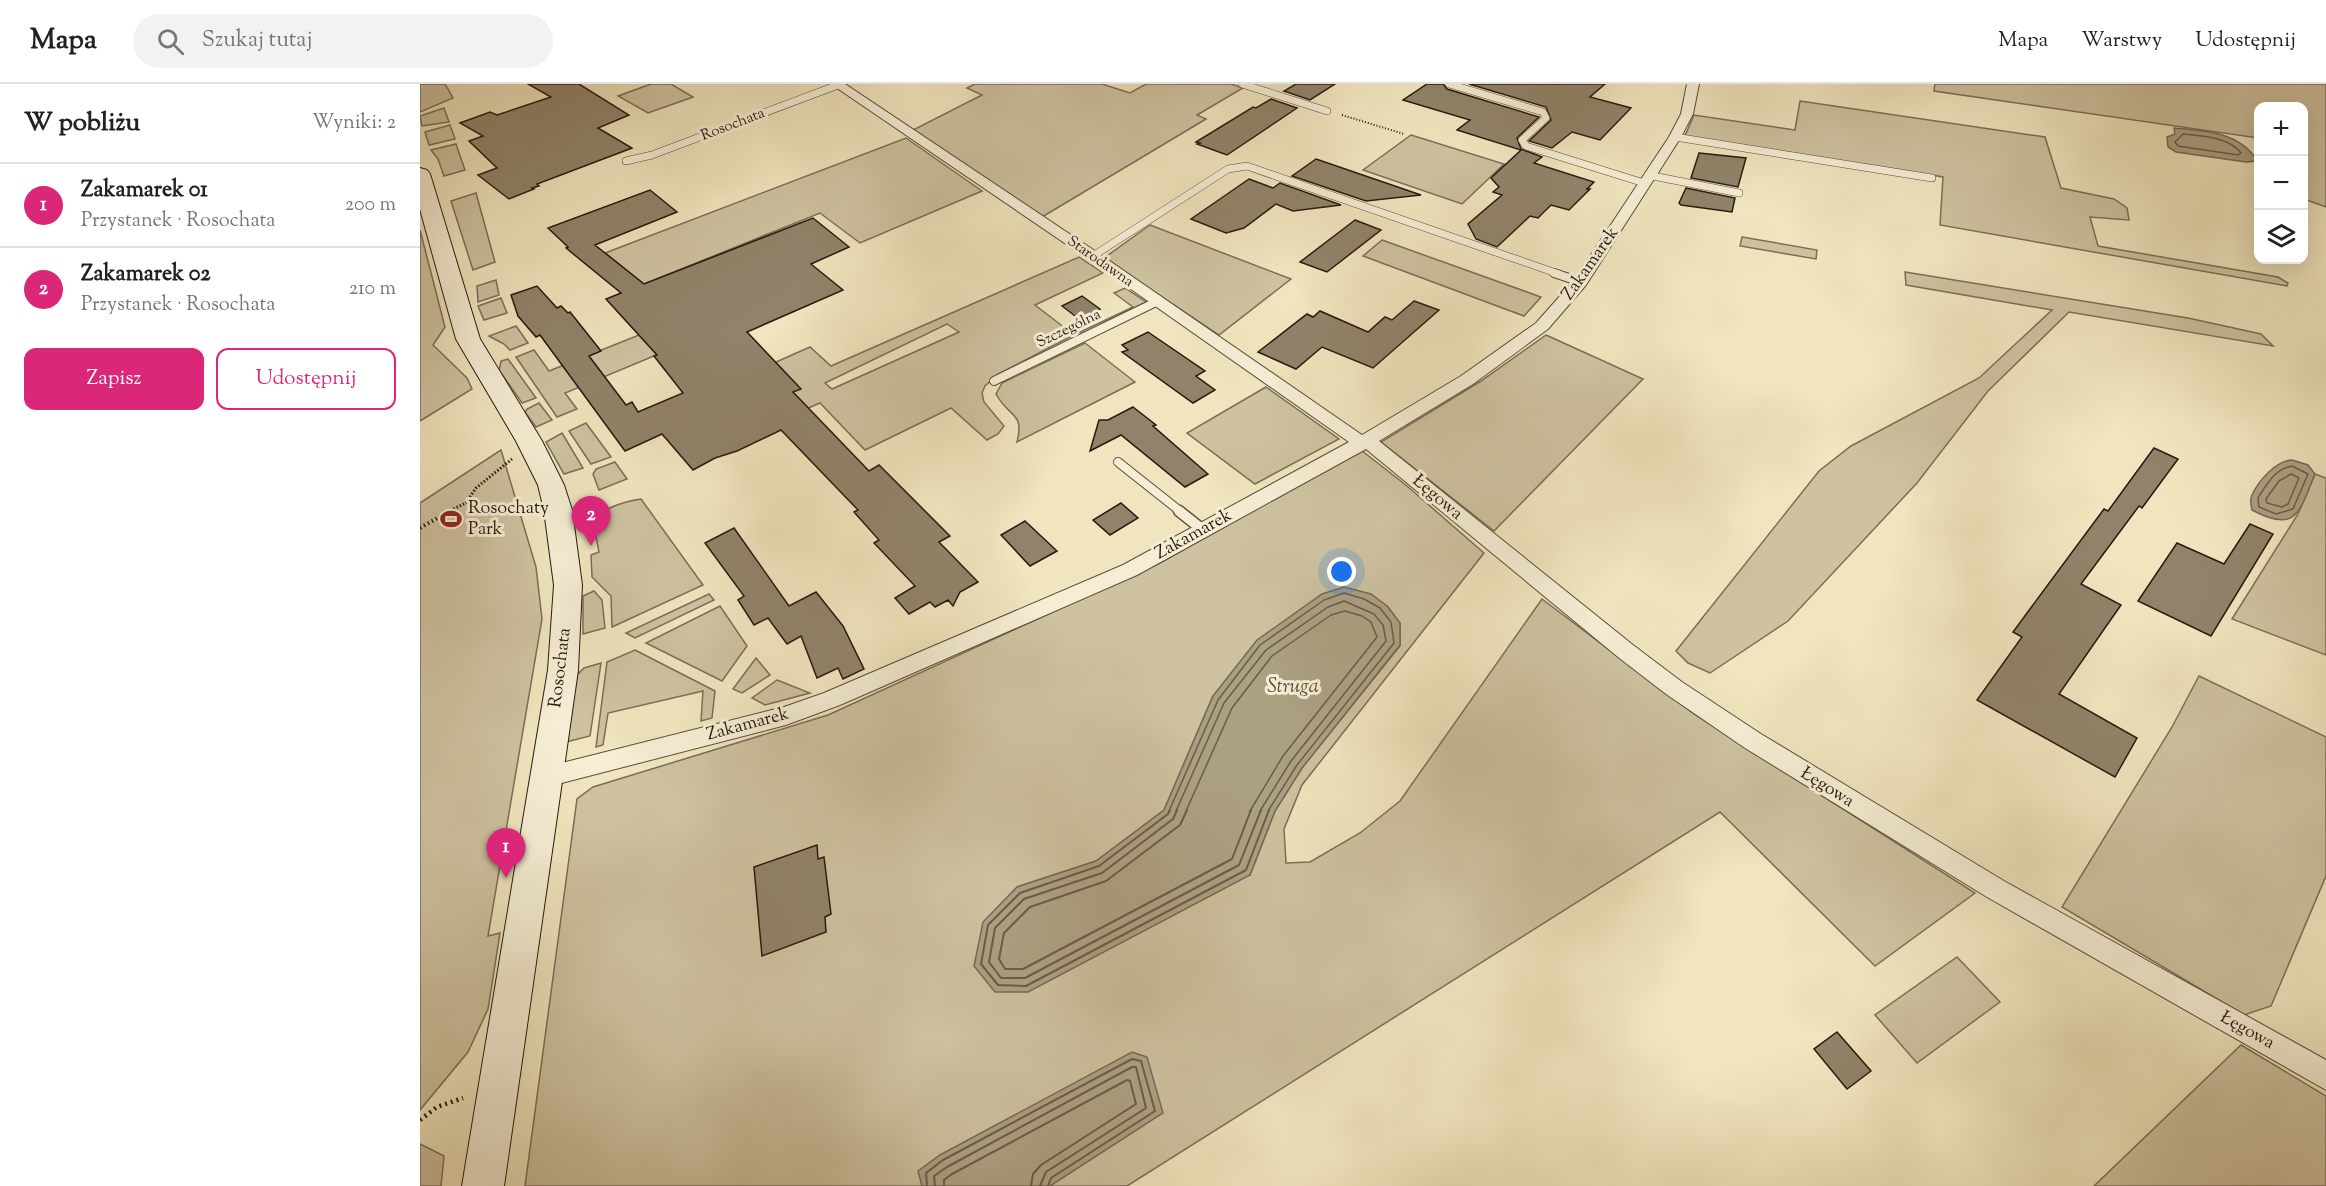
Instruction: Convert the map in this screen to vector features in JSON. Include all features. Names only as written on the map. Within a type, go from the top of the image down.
[{"type":"street","name":"Zakamarek","points":[[546,777],[786,716],[832,699],[1130,570],[1365,441],[1467,380],[1542,326],[1581,282],[1675,137],[1687,114],[1693,84]]},
{"type":"street","name":"Starodawna","points":[[844,86],[1093,256],[1156,302],[1365,441]]},
{"type":"street","name":"Rosochata","points":[[420,174],[468,339],[529,441],[551,485],[558,510],[568,585],[564,658],[483,1186]]},
{"type":"street","name":"Łęgowa","points":[[1365,441],[1592,625],[1670,685],[1739,732],[1873,817],[2016,901],[2326,1076]]},
{"type":"lane","points":[[1242,84],[1327,111]]},
{"type":"lane","points":[[1449,84],[1543,112],[1546,118],[1522,140],[1526,146],[1646,179],[1739,193]]},
{"type":"lane","name":"Rosochata","points":[[626,161],[652,155],[844,86]]},
{"type":"lane","points":[[1675,137],[1932,178]]},
{"type":"lane","points":[[1093,256],[1227,169],[1247,166],[1581,282]]},
{"type":"lane","name":"Szczególna","points":[[994,381],[1156,302]]},
{"type":"lane","points":[[1118,462],[1203,530]]},
{"type":"path","points":[[1327,111],[1404,134]]},
{"type":"path","points":[[420,528],[466,503],[476,488],[517,456],[529,441]]},
{"type":"path","points":[[420,1120],[437,1107],[498,1087]]},
{"type":"shaded area","points":[[420,84],[445,84],[453,98],[420,112]]},
{"type":"shaded area","points":[[651,84],[671,84],[693,97],[648,113],[618,96]]},
{"type":"shaded area","points":[[975,84],[1102,84],[1130,93],[1146,84],[1231,84],[1243,88],[1197,115],[1206,119],[1042,217],[913,130],[982,95],[967,88]]},
{"type":"shaded area","points":[[1935,84],[2326,84],[2326,207],[2308,200],[2308,102],[2254,102],[2254,137],[1934,91]]},
{"type":"shaded area","points":[[1800,101],[2045,137],[2061,188],[2114,199],[2127,208],[2129,220],[2090,217],[2098,246],[2278,277],[2288,283],[2287,286],[1940,225],[1943,177],[1685,136],[1694,115],[1795,130]]},
{"type":"shaded area","points":[[444,108],[449,122],[422,126],[420,116]]},
{"type":"shaded area","points":[[450,125],[455,139],[429,145],[425,132]]},
{"type":"shaded area","points":[[1411,135],[1504,164],[1462,204],[1363,170]]},
{"type":"shaded area","points":[[906,138],[982,191],[860,243],[820,213],[644,284],[605,253]]},
{"type":"shaded area","points":[[456,144],[465,170],[444,176],[438,159],[431,150]]},
{"type":"shaded area","points":[[476,193],[495,262],[473,270],[451,201]]},
{"type":"shaded area","points":[[1150,225],[1291,279],[1219,335],[1104,258]]},
{"type":"shaded area","points":[[420,230],[445,327],[433,345],[467,378],[472,389],[420,421]]},
{"type":"shaded area","points":[[1742,237],[1817,250],[1816,259],[1740,246]]},
{"type":"shaded area","points":[[1382,240],[1541,297],[1524,316],[1363,256]]},
{"type":"shaded area","points":[[1079,257],[1103,273],[1035,305],[1074,335],[998,374],[985,386],[982,393],[984,402],[1004,426],[998,434],[987,440],[951,408],[865,450],[820,403],[806,409],[767,366],[810,347],[831,366]],"holes":[[[947,324],[959,332],[832,389],[825,383]]]},
{"type":"shaded area","points":[[1905,272],[2188,318],[2261,334],[2273,346],[2069,312],[1988,391],[1917,483],[1788,621],[1710,673],[1688,663],[1676,651],[1819,471],[1851,446],[1979,378],[2052,310],[1906,285]]},
{"type":"shaded area","points":[[496,280],[499,295],[478,302],[477,286]]},
{"type":"shaded area","points":[[1125,288],[1146,302],[1076,337],[1074,335],[1133,307],[1114,293]]},
{"type":"shaded area","points":[[501,298],[507,313],[484,320],[478,306]]},
{"type":"shaded area","points":[[516,326],[528,343],[510,350],[489,336]]},
{"type":"shaded area","points":[[709,333],[565,393],[577,409],[557,417],[516,357],[534,350],[549,371],[639,335]]},
{"type":"shaded area","points":[[1546,335],[1643,379],[1494,531],[1381,442],[1481,381]]},
{"type":"shaded area","points":[[1085,343],[1135,382],[1017,442],[1019,425],[1017,420],[996,394],[1002,383]]},
{"type":"shaded area","points":[[508,359],[536,398],[522,403],[499,370],[501,361]]},
{"type":"shaded area","points":[[1266,387],[1339,439],[1255,484],[1187,433]]},
{"type":"shaded area","points":[[539,403],[552,420],[536,427],[525,412]]},
{"type":"shaded area","points":[[586,423],[611,457],[591,464],[569,431]]},
{"type":"shaded area","points":[[562,433],[583,468],[564,474],[546,442]]},
{"type":"shaded area","points":[[501,450],[536,567],[542,619],[488,936],[500,933],[488,1009],[468,1052],[420,1110],[420,503]]},
{"type":"shaded area","points":[[1361,450],[1407,486],[1484,553],[1302,785],[1284,829],[1286,863],[1310,862],[1360,833],[1400,801],[1542,599],[1694,714],[1975,893],[1875,966],[1720,812],[1127,1186],[525,1186],[577,799],[593,787],[828,715],[1160,563]],"holes":[[[1387,606],[1400,623],[1400,646],[1302,768],[1275,811],[1250,875],[1017,887],[1096,861],[1164,810],[1213,696]]]},
{"type":"shaded area","points":[[615,462],[627,479],[599,490],[593,474],[596,469]]},
{"type":"shaded area","points":[[2315,474],[2326,478],[2326,655],[2232,619],[2298,514]]},
{"type":"shaded area","points":[[641,499],[703,585],[612,627],[611,596],[592,577],[591,555],[599,552],[596,537],[588,539],[586,525],[596,515],[627,502]]},
{"type":"shaded area","points":[[594,591],[602,600],[605,628],[583,634],[583,596]]},
{"type":"shaded area","points":[[709,594],[714,600],[635,638],[626,633]]},
{"type":"shaded area","points":[[720,606],[747,646],[722,681],[646,643]]},
{"type":"shaded area","points":[[635,650],[715,691],[712,718],[701,721],[703,691],[608,713],[603,745],[596,747],[607,662]]},
{"type":"shaded area","points":[[756,658],[770,675],[742,693],[733,689]]},
{"type":"shaded area","points":[[601,663],[590,736],[566,742],[577,675],[584,668]]},
{"type":"shaded area","points":[[2199,676],[2326,737],[2326,876],[2271,1006],[2244,1015],[2062,907],[2172,727]]},
{"type":"shaded area","points":[[777,680],[810,693],[765,705],[752,698]]},
{"type":"shaded area","points":[[1957,957],[2000,1002],[1917,1063],[1875,1015]]},
{"type":"shaded area","points":[[2241,1045],[2326,1096],[2326,1186],[2094,1186]]},
{"type":"shaded area","points":[[420,1144],[444,1156],[441,1186],[420,1186]]},
{"type":"water","points":[[2174,128],[2220,134],[2231,138],[2250,151],[2254,161],[2176,152],[2168,147],[2167,137],[2175,134]]},
{"type":"water","points":[[2292,460],[2308,465],[2315,474],[2300,508],[2287,519],[2279,520],[2252,510],[2251,497],[2255,489],[2274,468]]},
{"type":"water","name":"Struga","points":[[1344,587],[1371,594],[1387,606],[1400,623],[1400,645],[1302,768],[1275,811],[1250,875],[1028,992],[995,992],[974,966],[983,922],[1017,887],[1096,861],[1164,810],[1213,696],[1257,640],[1322,594]]},
{"type":"water","points":[[1132,1052],[1147,1057],[1163,1113],[1050,1186],[922,1186],[918,1171],[940,1155]]},
{"type":"building","points":[[528,84],[579,84],[629,115],[598,128],[632,148],[537,184],[539,186],[532,188],[534,189],[509,199],[478,175],[497,168],[469,141],[483,136],[460,123],[490,112],[497,115],[551,97]]},
{"type":"building","points":[[1296,84],[1335,84],[1310,100],[1284,91]]},
{"type":"building","points":[[1427,84],[1443,84],[1447,89],[1539,117],[1517,138],[1521,149],[1542,157],[1534,163],[1594,182],[1587,189],[1590,189],[1569,210],[1551,205],[1538,218],[1530,216],[1497,247],[1476,239],[1468,224],[1502,195],[1493,192],[1499,187],[1491,178],[1521,150],[1457,130],[1470,120],[1403,100]]},
{"type":"building","points":[[1469,84],[1605,84],[1590,97],[1631,108],[1600,140],[1572,132],[1552,148],[1529,141],[1551,120],[1546,107]]},
{"type":"building","points":[[1271,99],[1297,108],[1227,155],[1197,144],[1200,143],[1196,142],[1253,107],[1256,108]]},
{"type":"building","points":[[1699,153],[1746,158],[1738,187],[1691,178]]},
{"type":"building","points":[[1316,159],[1421,195],[1366,201],[1292,176]]},
{"type":"building","points":[[1249,179],[1273,188],[1280,183],[1341,205],[1293,211],[1276,204],[1244,228],[1226,233],[1191,219]]},
{"type":"building","points":[[1686,188],[1735,198],[1732,212],[1681,205],[1679,203]]},
{"type":"building","points":[[650,190],[677,212],[595,245],[644,284],[813,218],[849,247],[811,264],[843,290],[747,332],[801,389],[793,392],[869,471],[879,465],[950,536],[939,542],[978,582],[960,592],[953,606],[948,600],[935,607],[930,602],[909,614],[895,598],[915,586],[874,543],[879,540],[854,512],[858,510],[781,430],[737,451],[715,458],[693,470],[662,434],[625,451],[540,335],[536,337],[518,316],[511,295],[537,286],[557,308],[561,306],[568,313],[570,312],[601,351],[589,356],[626,405],[632,402],[638,412],[683,393],[654,356],[657,355],[606,299],[621,293],[566,248],[568,247],[548,228]]},
{"type":"building","points":[[1355,220],[1381,230],[1327,272],[1300,262]]},
{"type":"building","points":[[1082,296],[1100,309],[1079,319],[1062,306]]},
{"type":"building","points":[[1414,301],[1439,310],[1373,368],[1322,347],[1296,369],[1258,352],[1307,314],[1313,317],[1320,311],[1368,332],[1385,317],[1392,320]]},
{"type":"building","points":[[1148,332],[1205,371],[1196,376],[1215,390],[1193,403],[1122,352],[1128,350],[1122,345]]},
{"type":"building","points":[[1133,407],[1156,425],[1153,426],[1208,474],[1185,487],[1121,435],[1090,451],[1099,420],[1108,420]]},
{"type":"building","points":[[2154,448],[2178,459],[2142,508],[2139,506],[2081,584],[2121,605],[2059,694],[2137,738],[2115,777],[1977,700],[2022,637],[2013,632],[2104,509],[2108,511]]},
{"type":"building","points":[[1121,503],[1138,518],[1110,535],[1093,520]]},
{"type":"building","points":[[1025,521],[1057,551],[1030,566],[1001,535]]},
{"type":"building","points":[[2250,524],[2273,534],[2211,636],[2138,601],[2177,543],[2224,564]]},
{"type":"building","points":[[734,528],[789,606],[816,592],[843,626],[864,669],[843,679],[838,668],[817,678],[801,636],[787,644],[768,618],[754,625],[738,600],[744,596],[705,543]]},
{"type":"building","points":[[817,845],[818,859],[824,857],[831,914],[825,917],[826,932],[762,956],[754,867]]},
{"type":"building","points":[[1837,1032],[1871,1071],[1847,1089],[1814,1049]]},
{"type":"place","name":"Rosochaty Park","points":[[451,519]]},
{"type":"place","name":"Zakamarek 02","points":[[591,546]]},
{"type":"place","name":"Zakamarek 01","points":[[506,878]]}]
